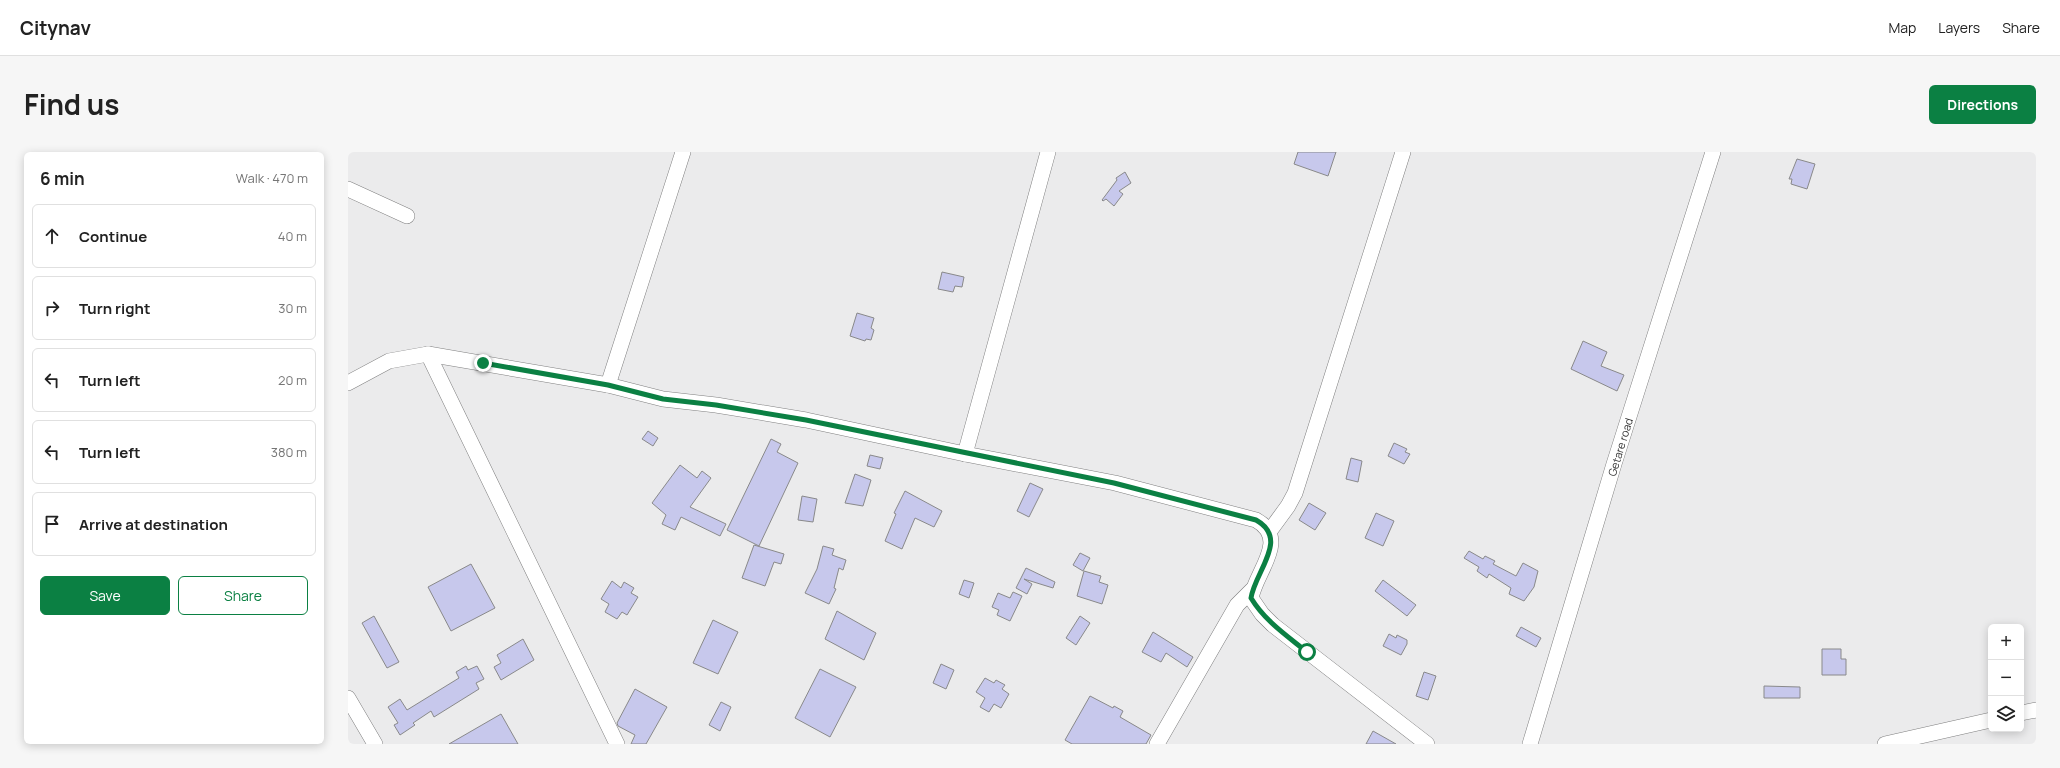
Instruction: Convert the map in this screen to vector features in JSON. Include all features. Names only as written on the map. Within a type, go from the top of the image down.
[{"type":"street","points":[[608,385],[683,152]]},
{"type":"street","points":[[966,454],[1048,152]]},
{"type":"street","points":[[1269,532],[1288,506],[1295,493],[1402,152]]},
{"type":"street","name":"Getare road","points":[[1530,744],[1614,464],[1713,152]]},
{"type":"street","points":[[348,189],[407,216]]},
{"type":"street","points":[[428,354],[617,744]]},
{"type":"street","points":[[348,384],[389,362],[428,354],[608,385],[663,399],[716,405],[806,420],[966,454],[1114,483],[1256,520],[1264,525],[1269,532],[1271,549],[1252,590],[1251,598],[1262,614],[1273,625],[1427,744]]},
{"type":"street","points":[[1158,744],[1237,606],[1252,590]]},
{"type":"street","points":[[348,698],[375,744]]},
{"type":"street","points":[[2024,713],[2036,710]]},
{"type":"street","points":[[1886,744],[1988,721]]},
{"type":"building","points":[[1298,152],[1336,152],[1328,176],[1294,164]]},
{"type":"building","points":[[1797,159],[1815,164],[1807,189],[1791,184],[1792,179],[1789,179]]},
{"type":"building","points":[[1125,172],[1131,183],[1119,191],[1123,194],[1114,206],[1106,199],[1103,201],[1102,200],[1117,180],[1116,178]]},
{"type":"building","points":[[942,272],[964,277],[962,287],[955,286],[953,292],[938,289]]},
{"type":"building","points":[[857,313],[874,318],[871,328],[874,330],[871,340],[866,339],[865,341],[850,336]]},
{"type":"building","points":[[1583,341],[1607,352],[1601,366],[1624,375],[1617,391],[1571,369]]},
{"type":"building","points":[[648,431],[658,438],[653,446],[642,439]]},
{"type":"building","points":[[771,439],[781,444],[777,452],[798,463],[759,546],[727,530]]},
{"type":"building","points":[[1394,443],[1407,449],[1405,452],[1410,454],[1404,464],[1388,456]]},
{"type":"building","points":[[870,455],[883,458],[880,469],[867,466]]},
{"type":"building","points":[[1351,458],[1362,461],[1358,482],[1346,479]]},
{"type":"building","points":[[680,465],[697,478],[702,471],[711,478],[690,507],[726,524],[720,536],[681,517],[675,530],[662,524],[666,515],[652,503]]},
{"type":"building","points":[[855,474],[871,480],[863,506],[845,503]]},
{"type":"building","points":[[1030,483],[1043,489],[1029,517],[1017,511]]},
{"type":"building","points":[[905,491],[942,511],[934,527],[915,518],[902,549],[885,541],[896,514],[894,513]]},
{"type":"building","points":[[802,496],[817,499],[813,522],[798,520]]},
{"type":"building","points":[[1309,503],[1326,513],[1315,530],[1299,520]]},
{"type":"building","points":[[1376,513],[1394,521],[1383,546],[1365,538]]},
{"type":"building","points":[[754,545],[784,554],[781,564],[774,562],[765,586],[742,578]]},
{"type":"building","points":[[823,546],[834,549],[832,555],[846,560],[843,570],[839,568],[834,588],[836,589],[829,604],[805,593],[817,569]]},
{"type":"building","points":[[1469,551],[1483,559],[1485,556],[1495,561],[1493,564],[1516,576],[1523,563],[1538,571],[1534,587],[1524,601],[1509,594],[1511,588],[1489,574],[1487,578],[1477,571],[1479,567],[1464,558]]},
{"type":"building","points":[[1080,553],[1090,558],[1083,571],[1073,565]]},
{"type":"building","points":[[471,564],[495,608],[451,631],[428,587]]},
{"type":"building","points":[[1026,568],[1055,582],[1053,588],[1024,579],[1032,584],[1027,594],[1016,588]]},
{"type":"building","points":[[1084,571],[1101,576],[1099,582],[1108,585],[1102,604],[1077,596]]},
{"type":"building","points":[[964,580],[974,583],[969,598],[959,594]]},
{"type":"building","points":[[1383,580],[1416,605],[1407,616],[1375,591]]},
{"type":"building","points":[[612,581],[621,588],[624,582],[634,588],[631,593],[638,597],[627,615],[622,612],[617,619],[605,612],[609,604],[601,599]]},
{"type":"building","points":[[1013,592],[1022,596],[1010,621],[997,615],[999,610],[992,607],[998,593],[1010,598]]},
{"type":"building","points":[[837,611],[876,633],[864,660],[825,639]]},
{"type":"building","points":[[374,616],[399,662],[387,668],[362,623]]},
{"type":"building","points":[[1080,616],[1090,623],[1076,645],[1066,638]]},
{"type":"building","points":[[713,620],[738,632],[718,674],[693,663]]},
{"type":"building","points":[[1521,627],[1541,638],[1536,647],[1516,636]]},
{"type":"building","points":[[1153,632],[1193,657],[1187,667],[1166,653],[1161,662],[1142,652]]},
{"type":"building","points":[[1389,634],[1396,638],[1397,635],[1407,640],[1407,644],[1401,655],[1383,646]]},
{"type":"building","points":[[523,639],[534,660],[501,680],[494,667],[501,663],[497,655]]},
{"type":"building","points":[[1822,649],[1841,649],[1841,659],[1846,659],[1846,675],[1822,675]]},
{"type":"building","points":[[941,664],[954,670],[946,689],[933,683]]},
{"type":"building","points":[[466,666],[468,670],[477,666],[484,679],[476,683],[479,689],[434,717],[431,711],[413,723],[415,725],[400,735],[394,725],[398,723],[388,707],[400,699],[407,710],[459,678],[456,672]]},
{"type":"building","points":[[820,669],[856,687],[830,737],[795,718]]},
{"type":"building","points":[[1424,672],[1436,676],[1428,700],[1416,696]]},
{"type":"building","points":[[985,678],[994,683],[996,680],[1005,685],[1002,689],[1009,694],[1001,708],[994,704],[989,712],[980,707],[985,698],[976,692]]},
{"type":"building","points":[[1764,686],[1800,687],[1800,698],[1764,698]]},
{"type":"building","points":[[635,689],[667,707],[646,744],[631,744],[635,735],[618,726],[617,723]]},
{"type":"building","points":[[1090,696],[1113,708],[1114,706],[1123,711],[1120,717],[1151,735],[1146,744],[1072,744],[1065,740]]},
{"type":"building","points":[[721,702],[731,707],[720,731],[709,725]]},
{"type":"building","points":[[501,714],[518,744],[449,744]]},
{"type":"building","points":[[1373,731],[1396,744],[1366,744]]},
{"type":"route","points":[[483,363],[608,385],[663,399],[716,405],[806,420],[966,454],[1114,483],[1256,520],[1264,525],[1269,532],[1271,549],[1252,590],[1251,598],[1256,607],[1273,625],[1307,652]]}]
